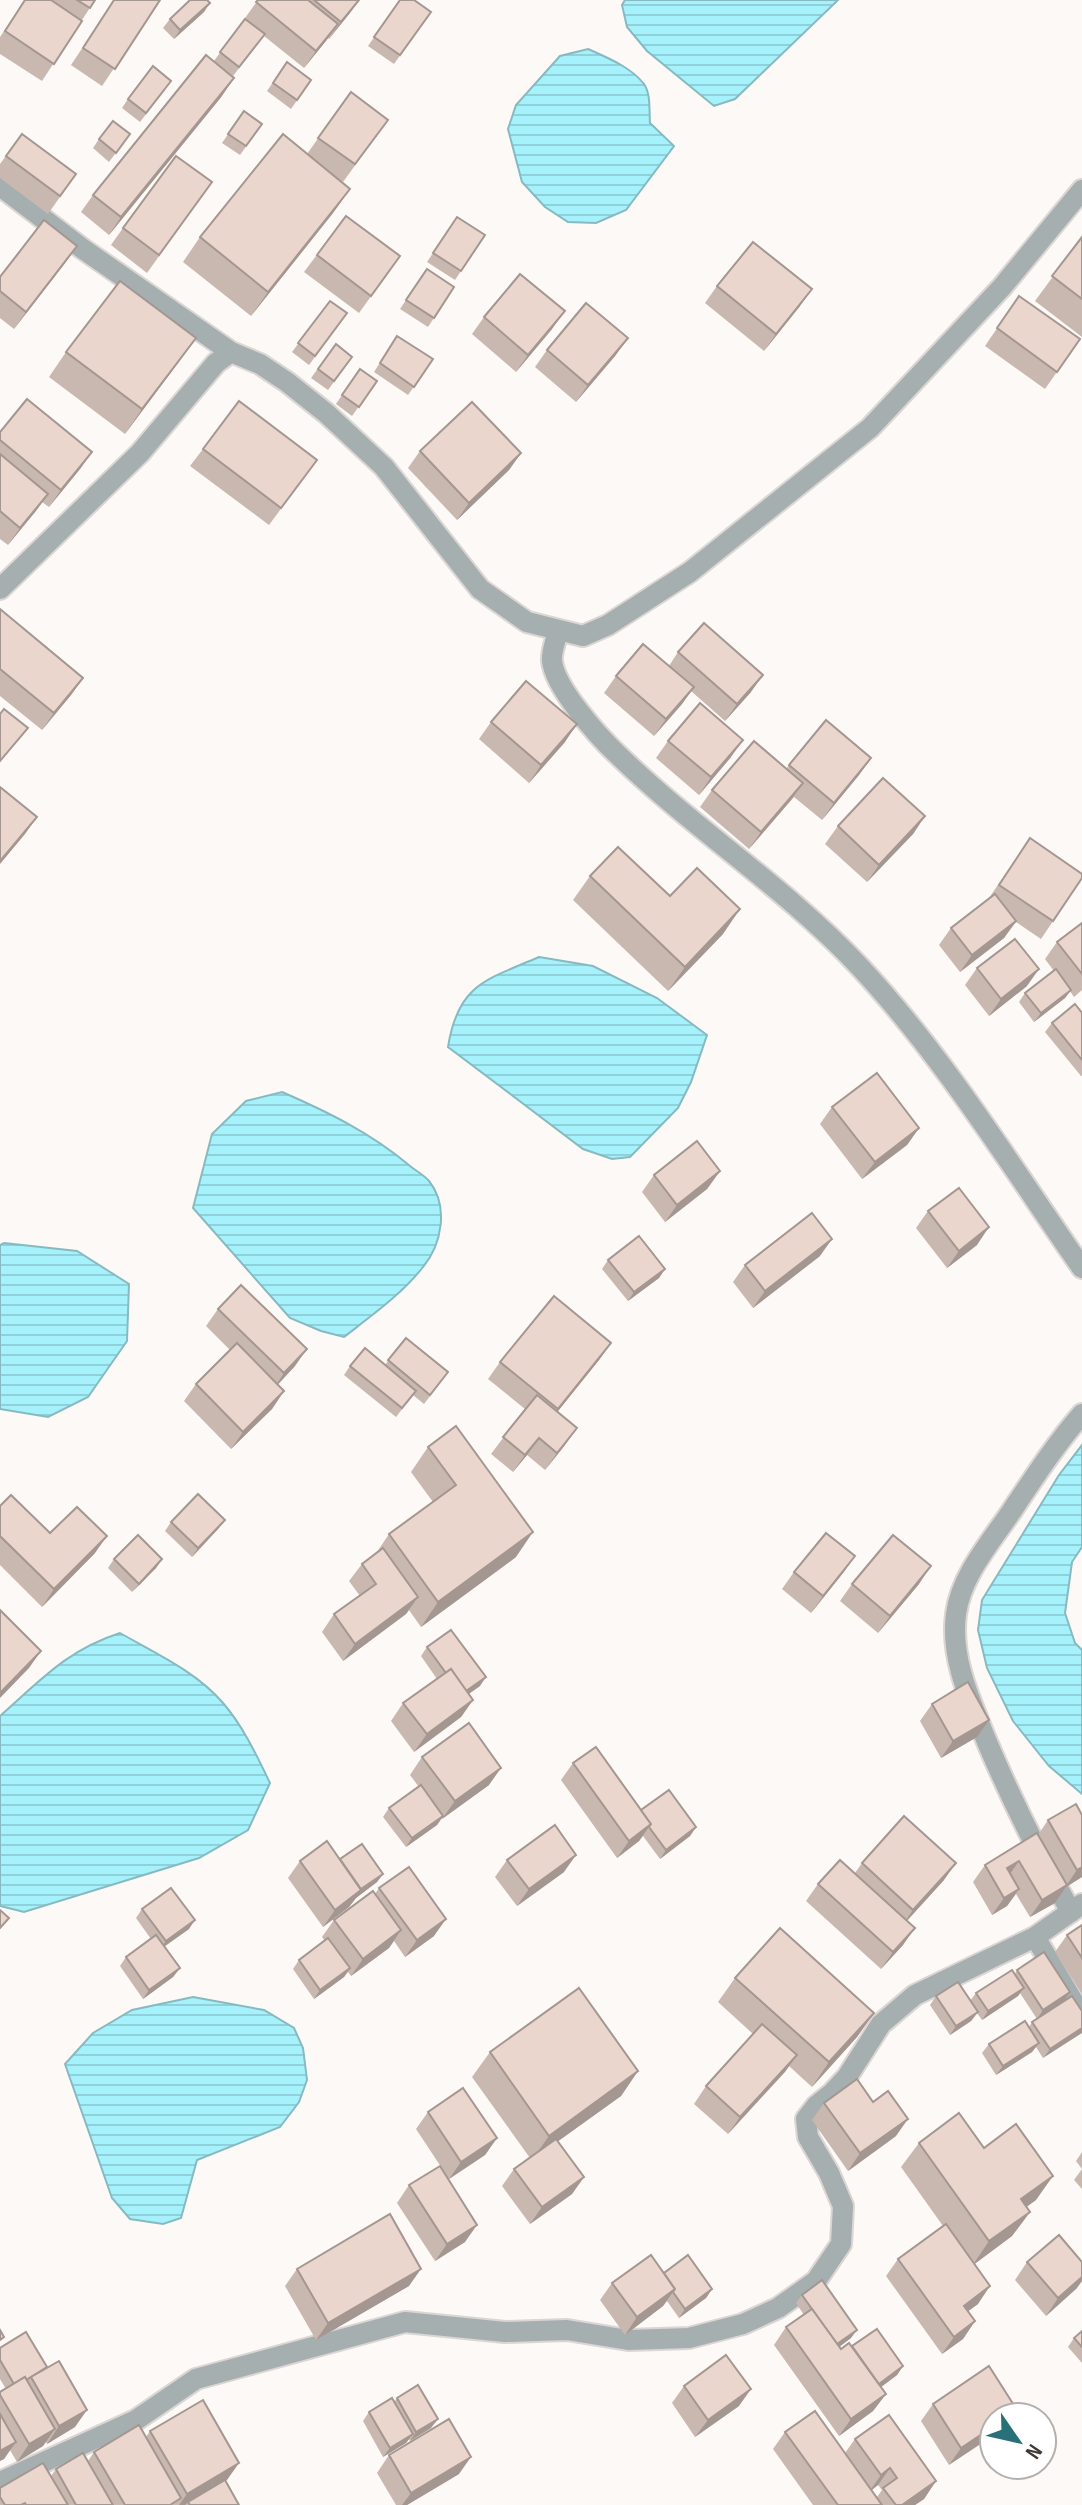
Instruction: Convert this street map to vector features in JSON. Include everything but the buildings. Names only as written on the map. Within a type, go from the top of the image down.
[{"type":"street","points":[[0,186],[83,249],[231,352],[260,364],[287,382],[326,413],[384,467],[480,589],[527,622],[583,636],[608,625],[690,572],[870,428],[1002,287],[1082,190]]},
{"type":"street","points":[[0,589],[140,453],[216,363],[231,352]]},
{"type":"street","points":[[558,631],[552,660],[558,677],[593,730],[658,793],[820,927],[860,967],[939,1063],[1082,1268]]},
{"type":"street","points":[[0,2482],[136,2420],[196,2379],[405,2322],[505,2332],[567,2330],[628,2340],[689,2338],[743,2324],[778,2308],[816,2281],[841,2244],[843,2206],[829,2173],[808,2137],[806,2119],[847,2077],[881,2024],[915,1995],[1035,1937],[1077,1908],[1037,1851],[999,1769],[965,1689],[955,1641],[956,1611],[971,1572],[1060,1439],[1082,1414]]},
{"type":"street","points":[[1035,1937],[1082,2016]]},
{"type":"water","points":[[625,0],[838,0],[735,99],[714,106],[647,51],[627,27],[622,5]]},
{"type":"water","points":[[588,49],[639,78],[649,98],[650,123],[674,146],[626,210],[596,223],[568,222],[545,207],[522,182],[508,129],[516,105],[560,56]]},
{"type":"water","points":[[539,957],[593,966],[657,998],[707,1035],[691,1082],[678,1108],[630,1157],[612,1159],[583,1149],[448,1047],[459,1010],[477,987]]},
{"type":"water","points":[[282,1092],[380,1143],[427,1179],[439,1202],[441,1225],[430,1258],[396,1295],[344,1337],[290,1318],[193,1208],[212,1134],[246,1101]]},
{"type":"water","points":[[0,1245],[77,1251],[129,1284],[127,1341],[88,1397],[48,1417],[0,1409]]},
{"type":"water","points":[[1082,1445],[1082,1547],[1072,1562],[1065,1613],[1075,1643],[1082,1650],[1082,1794],[1049,1766],[1013,1721],[987,1668],[978,1630],[982,1600],[1059,1475]]},
{"type":"water","points":[[120,1633],[175,1664],[213,1692],[243,1731],[270,1783],[248,1830],[199,1858],[24,1912],[0,1906],[0,1716],[70,1657]]},
{"type":"water","points":[[193,1997],[264,2010],[294,2028],[303,2048],[307,2080],[299,2102],[280,2127],[197,2160],[181,2218],[163,2224],[130,2219],[112,2198],[65,2064],[93,2033],[132,2010]]}]
